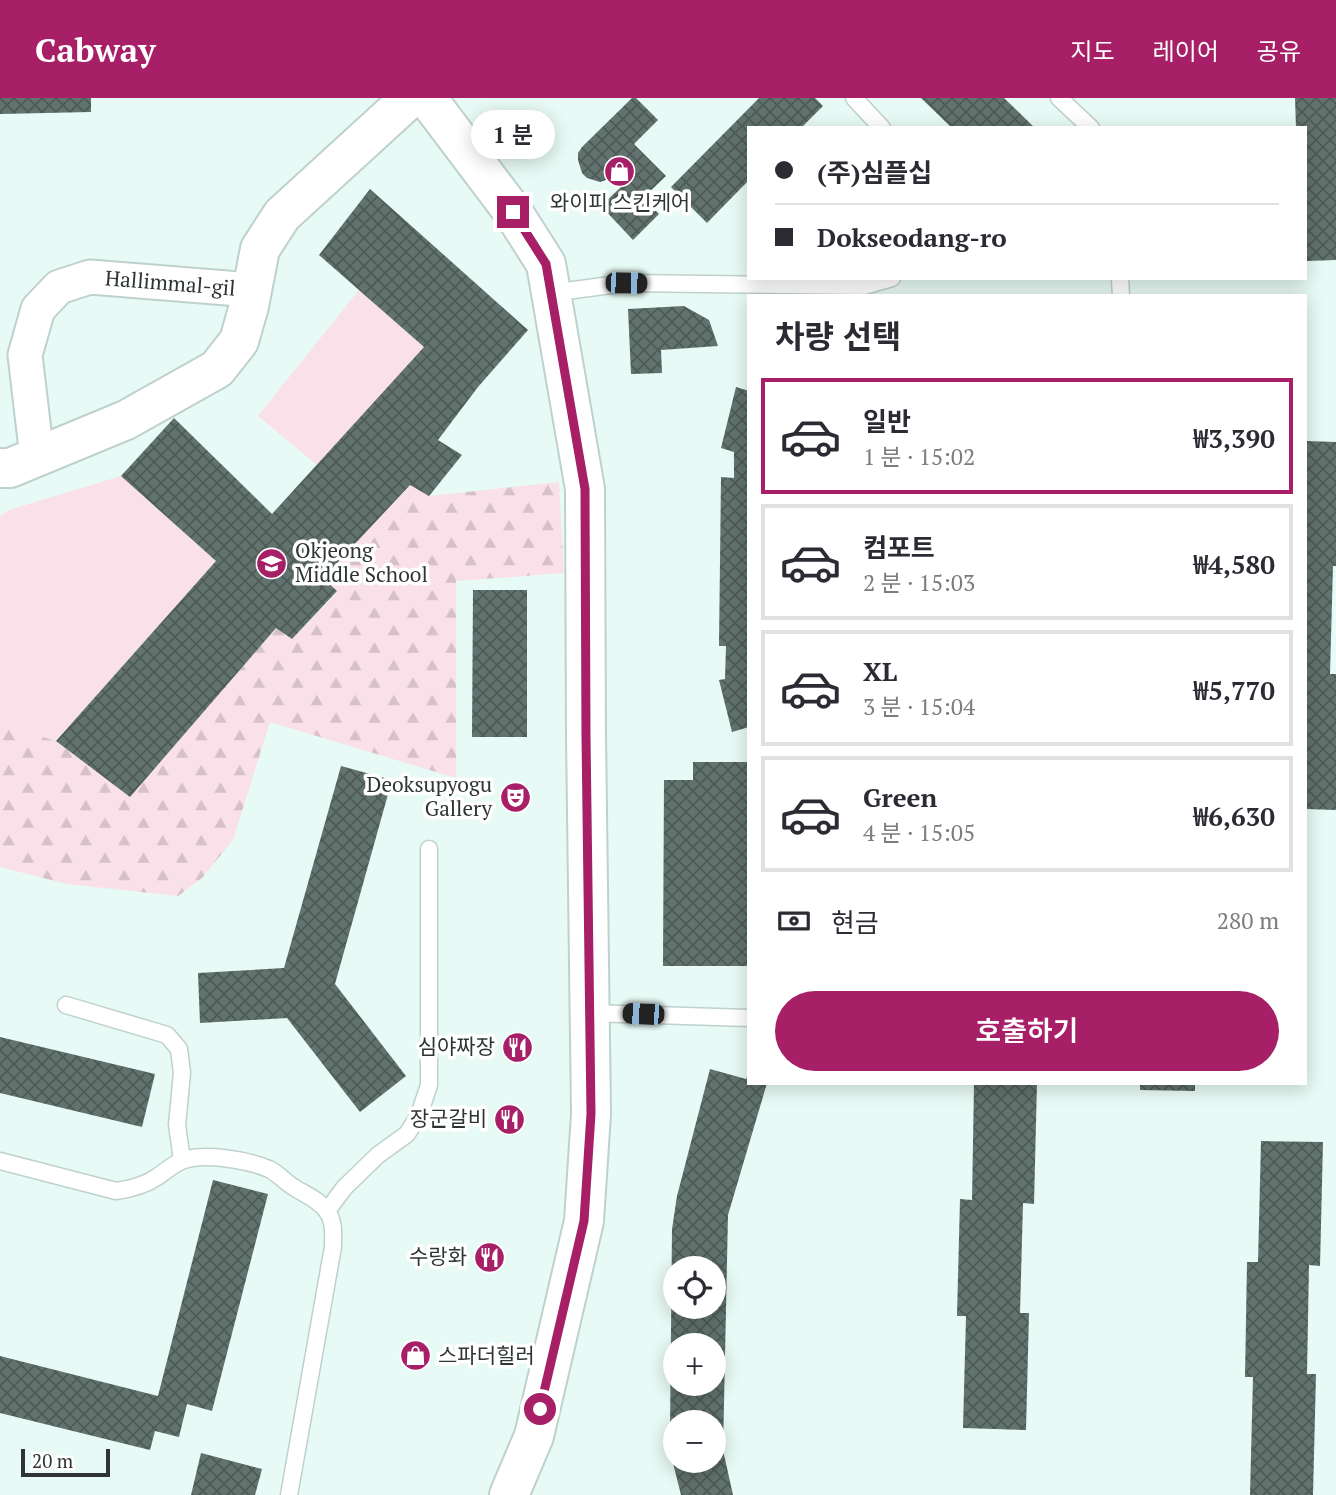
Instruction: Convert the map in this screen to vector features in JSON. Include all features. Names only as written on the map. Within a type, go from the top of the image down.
[{"type":"main road","name":"Hallimmal-gil","points":[[0,468],[10,468],[126,420],[217,369],[239,341],[260,249],[282,215],[410,98]]},
{"type":"main road","points":[[427,98],[513,212],[546,264],[585,489],[591,1114],[584,1221],[534,1436],[509,1495]]},
{"type":"street","name":"Hallimmal-gil","points":[[37,457],[25,355],[38,309],[59,287],[90,277],[252,290]]},
{"type":"lane","points":[[854,98],[880,126]]},
{"type":"lane","points":[[1059,98],[1089,126]]},
{"type":"lane","points":[[551,293],[626,283],[864,286],[885,280]]},
{"type":"lane","points":[[327,1211],[344,1188],[377,1155],[407,1134],[419,1115],[429,1085],[429,849]]},
{"type":"lane","points":[[66,1005],[167,1035],[178,1049],[182,1073],[177,1125],[182,1160]]},
{"type":"lane","points":[[590,1013],[747,1018]]},
{"type":"lane","points":[[0,1161],[116,1191],[134,1188],[153,1180],[182,1160],[203,1156],[226,1159],[272,1171],[327,1211],[334,1226],[333,1247],[289,1495]]},
{"type":"green space","points":[[359,290],[424,347],[317,465],[258,416]]},
{"type":"green space","points":[[121,476],[216,561],[56,741],[0,723],[0,516],[9,510]]},
{"type":"green space","points":[[559,482],[564,573],[456,581],[456,778],[270,722],[233,840],[202,878],[178,896],[67,884],[0,867],[0,723],[56,741],[130,796],[276,628],[292,639],[337,592],[323,578],[410,485],[430,496]]},
{"type":"building","points":[[0,98],[91,98],[91,112],[0,114]]},
{"type":"building","points":[[632,98],[636,98],[658,120],[634,144],[666,176],[643,198],[659,214],[633,240],[601,206],[621,187],[612,178],[600,182],[587,178],[582,173],[578,160],[582,147]]},
{"type":"building","points":[[759,98],[815,98],[823,106],[803,126],[747,126],[747,182],[707,223],[671,187]]},
{"type":"building","points":[[921,98],[1004,98],[1033,126],[950,126]]},
{"type":"building","points":[[1295,98],[1336,98],[1336,260],[1307,261],[1307,126],[1296,126]]},
{"type":"building","points":[[370,189],[528,330],[478,387],[438,440],[462,455],[429,496],[410,485],[323,578],[337,591],[292,639],[276,628],[130,797],[56,741],[216,561],[121,476],[174,418],[272,514],[424,347],[319,255]]},
{"type":"building","points":[[684,306],[709,320],[718,346],[661,350],[662,373],[631,374],[628,309]]},
{"type":"building","points":[[736,387],[747,390],[747,728],[732,732],[719,680],[725,679],[726,646],[719,646],[721,477],[734,478],[734,452],[721,448]]},
{"type":"building","points":[[1307,441],[1336,442],[1336,566],[1333,566],[1330,674],[1336,674],[1336,810],[1307,809]]},
{"type":"building","points":[[473,590],[527,590],[527,737],[472,737]]},
{"type":"building","points":[[693,762],[747,762],[747,966],[663,966],[664,780],[693,780]]},
{"type":"building","points":[[341,766],[392,780],[335,984],[406,1076],[360,1112],[287,1018],[200,1023],[198,973],[284,968]]},
{"type":"building","points":[[0,1037],[155,1074],[142,1127],[0,1093]]},
{"type":"building","points":[[710,1069],[746,1079],[747,1077],[747,1085],[766,1085],[728,1215],[726,1309],[726,1256],[672,1256],[677,1196]]},
{"type":"building","points":[[974,1085],[1037,1085],[1034,1204],[1023,1203],[1020,1313],[1029,1313],[1026,1430],[963,1428],[966,1316],[957,1316],[960,1199],[972,1200]]},
{"type":"building","points":[[1140,1085],[1195,1085],[1195,1091],[1140,1090]]},
{"type":"building","points":[[1261,1141],[1323,1142],[1320,1266],[1309,1265],[1307,1374],[1316,1374],[1313,1495],[1250,1495],[1253,1377],[1245,1377],[1247,1262],[1258,1262]]},
{"type":"building","points":[[213,1180],[268,1194],[212,1411],[187,1404],[179,1437],[155,1431],[150,1450],[0,1413],[0,1356],[158,1396]]},
{"type":"building","points":[[671,1319],[726,1319],[725,1333],[671,1333]]},
{"type":"building","points":[[670,1396],[724,1396],[724,1410],[670,1410]]},
{"type":"building","points":[[201,1453],[262,1469],[255,1495],[191,1495]]},
{"type":"building","points":[[726,1464],[733,1495],[681,1495],[676,1473],[726,1473]]},
{"type":"place","name":"와이피 스킨케어","points":[[620,171]]},
{"type":"place","name":"Okjeong Middle School","points":[[272,563]]},
{"type":"place","name":"Deoksupyogu Gallery","points":[[515,797]]},
{"type":"place","name":"심야짜장","points":[[518,1047]]},
{"type":"place","name":"장군갈비","points":[[510,1119]]},
{"type":"place","name":"수랑화","points":[[490,1257]]},
{"type":"place","name":"스파더힐러","points":[[415,1356]]},
{"type":"route","points":[[513,212],[546,264],[585,489],[591,1114],[584,1221],[540,1409]]}]
